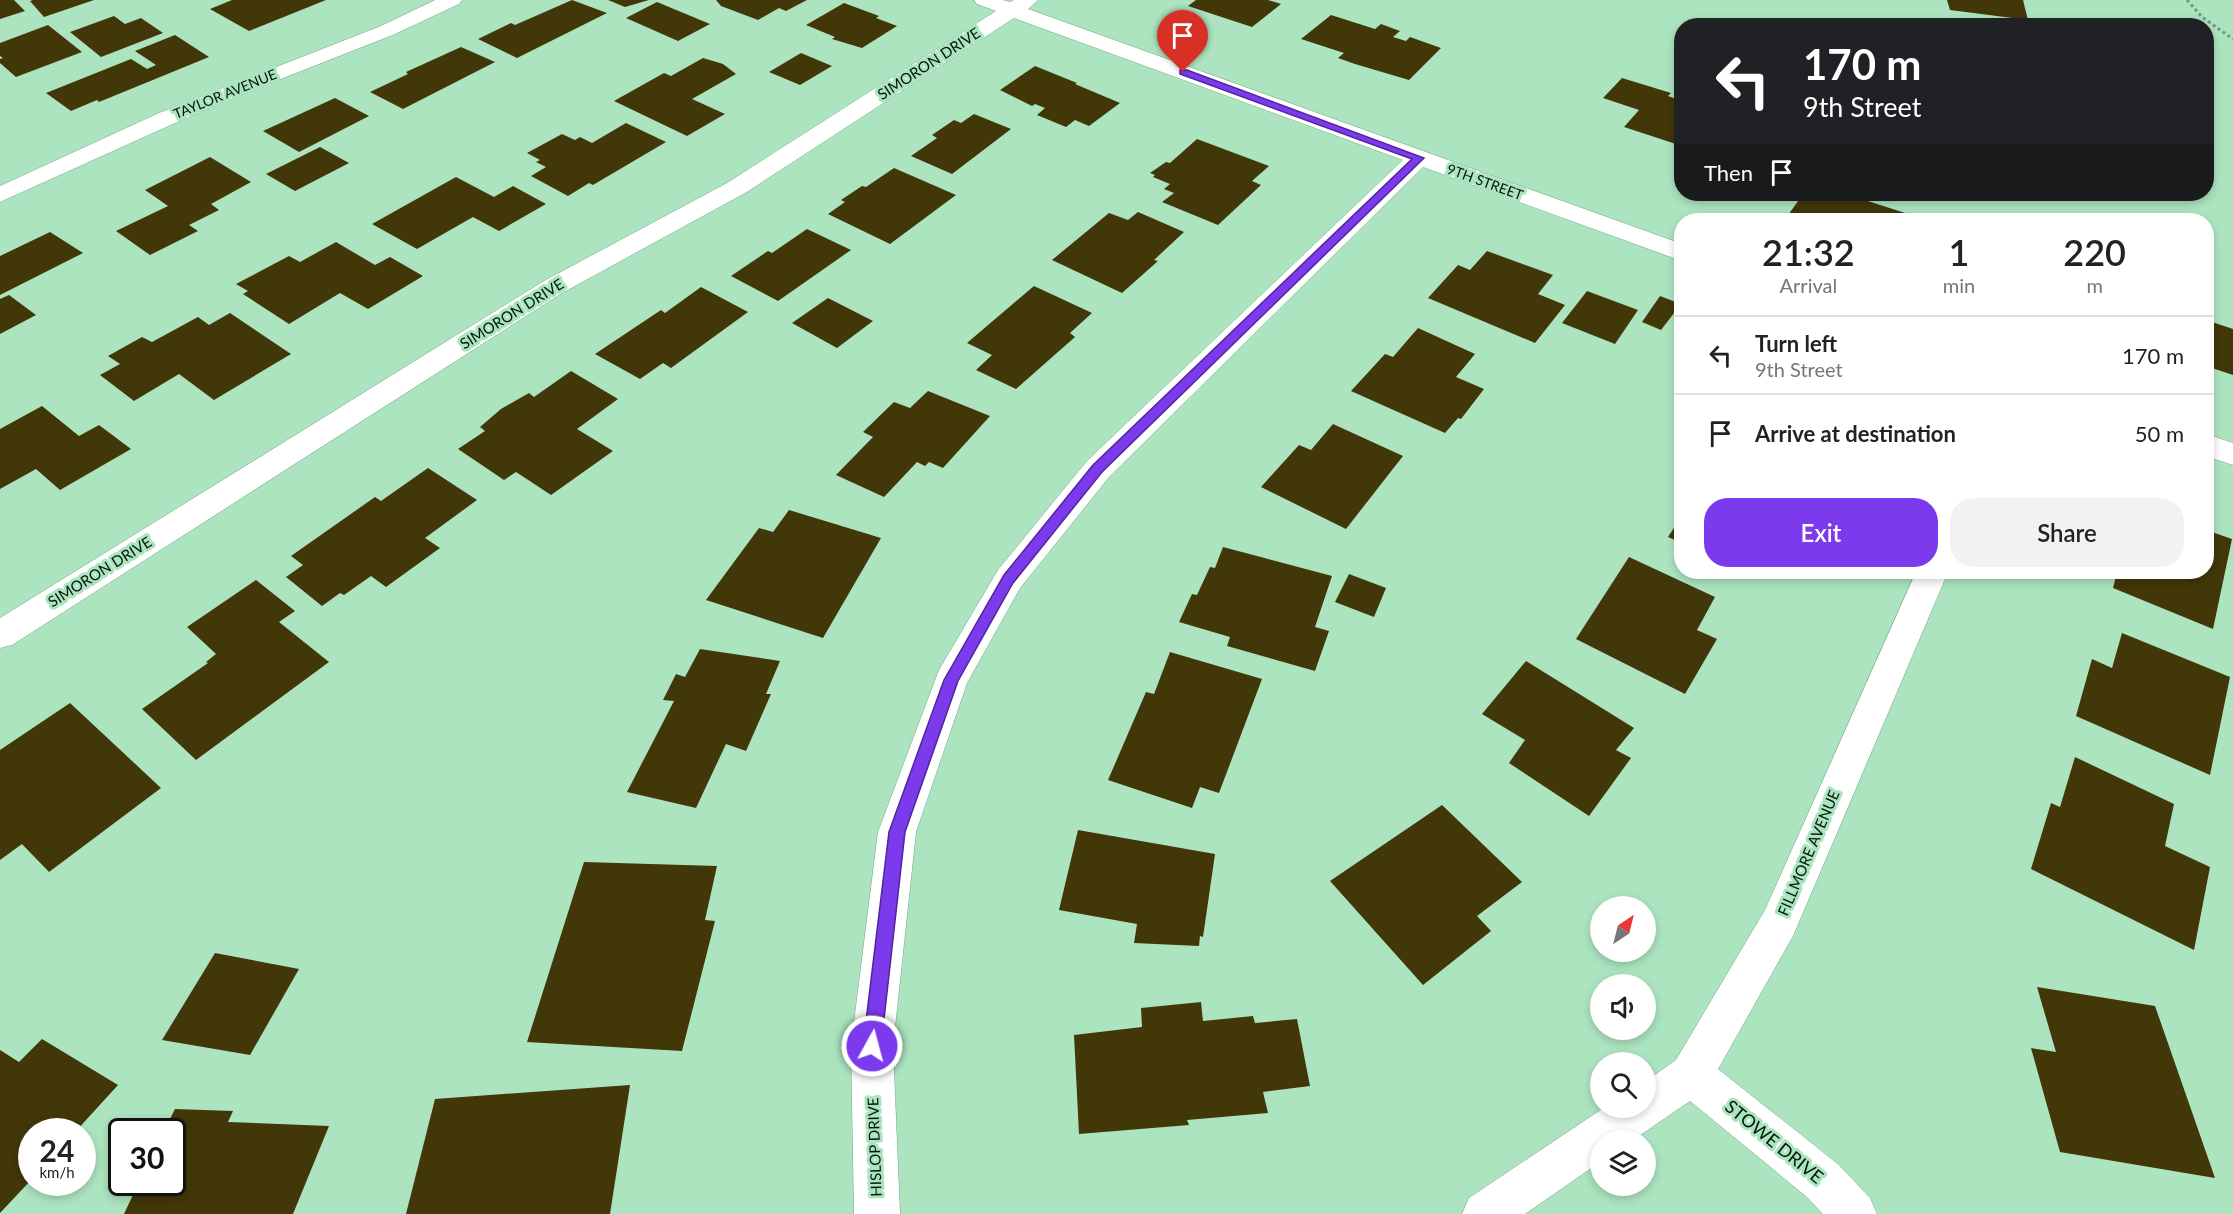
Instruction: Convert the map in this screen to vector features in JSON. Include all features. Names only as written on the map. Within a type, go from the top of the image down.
[{"type":"street","name":"TAYLOR AVENUE","points":[[0,195],[18,176],[388,30],[452,0]]},
{"type":"street","name":"9TH STREET","points":[[984,0],[1020,5],[1419,158],[1674,250]]},
{"type":"street","name":"SIMORON DRIVE","points":[[0,635],[553,287],[736,188],[1020,5]]},
{"type":"street","name":"HISLOP DRIVE","points":[[877,1214],[872,1046],[897,832],[951,680],[1009,579],[1098,468],[1419,158]]},
{"type":"street","points":[[2214,447],[2233,454]]},
{"type":"street","name":"FILLMORE AVENUE","points":[[1656,1098],[1691,1075],[1779,923],[1929,579]]},
{"type":"street","name":"STOWE DRIVE","points":[[1691,1075],[1824,1181],[1854,1214]]},
{"type":"street","name":"FILLMORE AVENUE","points":[[1485,1214],[1626,1118]]},
{"type":"path","points":[[2187,0],[2203,18]]},
{"type":"path","points":[[2214,26],[2233,39]]},
{"type":"building","points":[[0,0],[14,0],[25,11],[0,19]]},
{"type":"building","points":[[94,0],[44,17],[30,1]]},
{"type":"building","points":[[232,0],[326,0],[249,31],[210,9]]},
{"type":"building","points":[[572,0],[607,13],[517,58],[478,39],[511,23],[515,25]]},
{"type":"building","points":[[608,0],[649,0],[625,7]]},
{"type":"building","points":[[716,0],[807,0],[786,11],[779,8],[758,20],[721,6]]},
{"type":"building","points":[[1196,0],[1268,0],[1281,4],[1252,27],[1188,6]]},
{"type":"building","points":[[1947,0],[2023,0],[2028,18],[2012,18],[1950,10]]},
{"type":"building","points":[[657,2],[710,24],[678,41],[626,18]]},
{"type":"building","points":[[844,3],[879,16],[876,18],[897,26],[862,48],[832,39],[835,37],[806,25]]},
{"type":"building","points":[[1331,15],[1375,29],[1381,24],[1400,31],[1393,37],[1406,41],[1410,37],[1441,48],[1409,80],[1355,64],[1338,58],[1344,53],[1301,39]]},
{"type":"building","points":[[114,16],[125,24],[141,18],[163,33],[101,57],[70,32]]},
{"type":"building","points":[[48,25],[82,52],[16,77],[0,63],[0,59],[3,58],[0,56],[0,43]]},
{"type":"building","points":[[175,35],[209,57],[99,102],[97,100],[71,111],[46,93],[131,59],[147,69],[156,65],[135,51]]},
{"type":"building","points":[[461,47],[495,62],[403,109],[370,92],[408,74],[406,72]]},
{"type":"building","points":[[801,53],[832,66],[800,85],[769,72]]},
{"type":"building","points":[[703,58],[723,64],[736,74],[692,99],[725,114],[687,136],[614,101],[664,73],[671,76]]},
{"type":"building","points":[[1035,66],[1120,103],[1089,126],[1075,120],[1066,127],[1037,115],[1045,108],[1035,104],[1032,106],[1000,90]]},
{"type":"building","points":[[1622,78],[1671,93],[1668,96],[1674,98],[1674,143],[1624,127],[1639,110],[1603,98]]},
{"type":"building","points":[[335,98],[369,116],[299,152],[263,131]]},
{"type":"building","points":[[974,114],[1011,129],[952,174],[911,156],[937,138],[932,135],[954,120],[961,123]]},
{"type":"building","points":[[626,123],[666,142],[593,185],[589,183],[568,196],[531,176],[546,167],[536,162],[540,160],[527,153],[562,134],[575,140],[580,137],[592,143]]},
{"type":"building","points":[[1197,139],[1269,166],[1252,181],[1261,185],[1218,225],[1162,202],[1174,193],[1164,189],[1170,184],[1153,177],[1155,175],[1150,173],[1166,162],[1170,163]]},
{"type":"building","points":[[320,147],[349,163],[295,191],[266,174]]},
{"type":"building","points":[[210,157],[251,182],[211,204],[219,210],[189,225],[198,231],[150,255],[116,231],[168,206],[145,190]]},
{"type":"building","points":[[894,168],[956,195],[890,244],[828,214],[845,202],[841,200]]},
{"type":"building","points":[[456,177],[494,197],[513,186],[546,204],[499,231],[473,217],[417,249],[372,224]]},
{"type":"building","points":[[1798,201],[1868,201],[1905,213],[1790,213]]},
{"type":"building","points":[[1138,212],[1184,232],[1154,260],[1158,261],[1122,293],[1052,260],[1109,213],[1128,220]]},
{"type":"building","points":[[807,229],[851,250],[778,301],[731,276],[768,251],[772,253]]},
{"type":"building","points":[[50,232],[83,253],[0,295],[0,256]]},
{"type":"building","points":[[336,242],[375,265],[390,257],[423,276],[368,309],[340,293],[289,324],[243,294],[248,291],[236,284],[289,256],[300,262]]},
{"type":"building","points":[[1487,251],[1553,275],[1538,294],[1565,305],[1535,343],[1428,298],[1458,265],[1470,270]]},
{"type":"building","points":[[1034,286],[1092,313],[1070,333],[1075,337],[1016,389],[976,370],[992,355],[967,343]]},
{"type":"building","points":[[701,287],[748,312],[671,368],[663,363],[640,379],[595,354],[661,310],[665,313]]},
{"type":"building","points":[[1587,291],[1638,310],[1615,344],[1562,323]]},
{"type":"building","points":[[9,295],[36,315],[0,334],[0,299]]},
{"type":"building","points":[[1660,296],[1674,301],[1674,313],[1661,330],[1642,322]]},
{"type":"building","points":[[828,298],[873,321],[837,348],[792,323]]},
{"type":"building","points":[[230,313],[291,354],[214,400],[179,374],[134,401],[100,375],[120,364],[108,356],[142,337],[152,342],[198,317],[209,325]]},
{"type":"building","points":[[2214,323],[2233,329],[2233,375],[2214,369]]},
{"type":"building","points":[[1418,328],[1475,354],[1456,377],[1484,389],[1461,419],[1458,418],[1445,433],[1351,391],[1385,354],[1393,357]]},
{"type":"building","points":[[571,371],[618,399],[577,429],[613,451],[551,495],[516,472],[504,480],[458,449],[485,431],[480,427],[501,409],[529,393],[534,397]]},
{"type":"building","points":[[928,391],[990,416],[943,468],[929,462],[925,466],[917,462],[884,497],[836,475],[873,437],[863,432],[894,402],[910,408]]},
{"type":"building","points":[[42,406],[79,436],[99,425],[131,449],[60,490],[36,469],[0,489],[0,429]]},
{"type":"building","points":[[1333,424],[1403,456],[1346,529],[1261,487],[1299,445],[1311,450]]},
{"type":"building","points":[[428,468],[477,500],[425,538],[440,548],[386,587],[371,576],[344,595],[340,593],[322,606],[286,577],[303,565],[291,556],[375,497],[381,501]]},
{"type":"building","points":[[789,510],[881,538],[823,638],[706,600],[759,528],[773,532]]},
{"type":"building","points":[[1674,528],[1674,540],[1668,537]]},
{"type":"building","points":[[2214,533],[2232,539],[2213,629],[2113,588],[2115,579],[2214,579]]},
{"type":"building","points":[[1223,547],[1332,576],[1315,627],[1329,631],[1315,671],[1227,646],[1230,637],[1179,622],[1192,594],[1197,595],[1210,567],[1215,568]]},
{"type":"building","points":[[1629,557],[1715,597],[1697,630],[1717,639],[1685,694],[1576,639]]},
{"type":"building","points":[[1349,574],[1386,588],[1374,617],[1335,602]]},
{"type":"building","points":[[256,580],[295,611],[279,622],[329,662],[196,760],[142,709],[208,663],[206,662],[216,654],[187,627]]},
{"type":"building","points":[[2122,633],[2230,677],[2210,775],[2076,716],[2092,659],[2112,668]]},
{"type":"building","points":[[700,649],[780,661],[766,694],[771,694],[746,751],[726,744],[696,808],[627,792],[674,701],[663,700],[676,674],[685,677]]},
{"type":"building","points":[[1170,652],[1262,679],[1219,793],[1200,787],[1192,808],[1108,780],[1146,692],[1154,694]]},
{"type":"building","points":[[1526,661],[1634,728],[1616,750],[1631,758],[1589,816],[1509,763],[1525,740],[1482,714]]},
{"type":"building","points":[[70,703],[161,788],[49,872],[22,844],[0,860],[0,750]]},
{"type":"building","points":[[2075,757],[2174,804],[2165,846],[2210,867],[2194,950],[2031,869],[2051,803],[2060,807]]},
{"type":"building","points":[[1442,805],[1522,882],[1477,916],[1491,931],[1423,985],[1330,881]]},
{"type":"building","points":[[1078,830],[1215,854],[1203,937],[1200,936],[1199,946],[1134,943],[1137,924],[1059,910]]},
{"type":"building","points":[[584,862],[717,866],[705,920],[715,921],[682,1051],[527,1042]]},
{"type":"building","points":[[215,953],[299,969],[250,1055],[162,1040]]},
{"type":"building","points":[[2037,987],[2155,1006],[2215,1178],[2060,1152],[2031,1048],[2056,1052]]},
{"type":"building","points":[[1201,1002],[1203,1021],[1253,1016],[1255,1023],[1297,1019],[1310,1086],[1263,1092],[1268,1113],[1187,1120],[1189,1125],[1079,1134],[1074,1035],[1142,1027],[1141,1008]]},
{"type":"building","points":[[42,1039],[118,1085],[88,1118],[18,1118],[18,1194],[0,1213],[0,1050],[19,1062]]},
{"type":"building","points":[[630,1085],[610,1214],[406,1214],[435,1099]]},
{"type":"building","points":[[175,1109],[233,1111],[228,1122],[329,1126],[293,1214],[124,1214],[132,1196],[186,1196],[186,1118],[170,1118]]},
{"type":"route","points":[[872,1046],[897,832],[951,680],[1009,579],[1098,468],[1419,158],[1183,72]]}]
